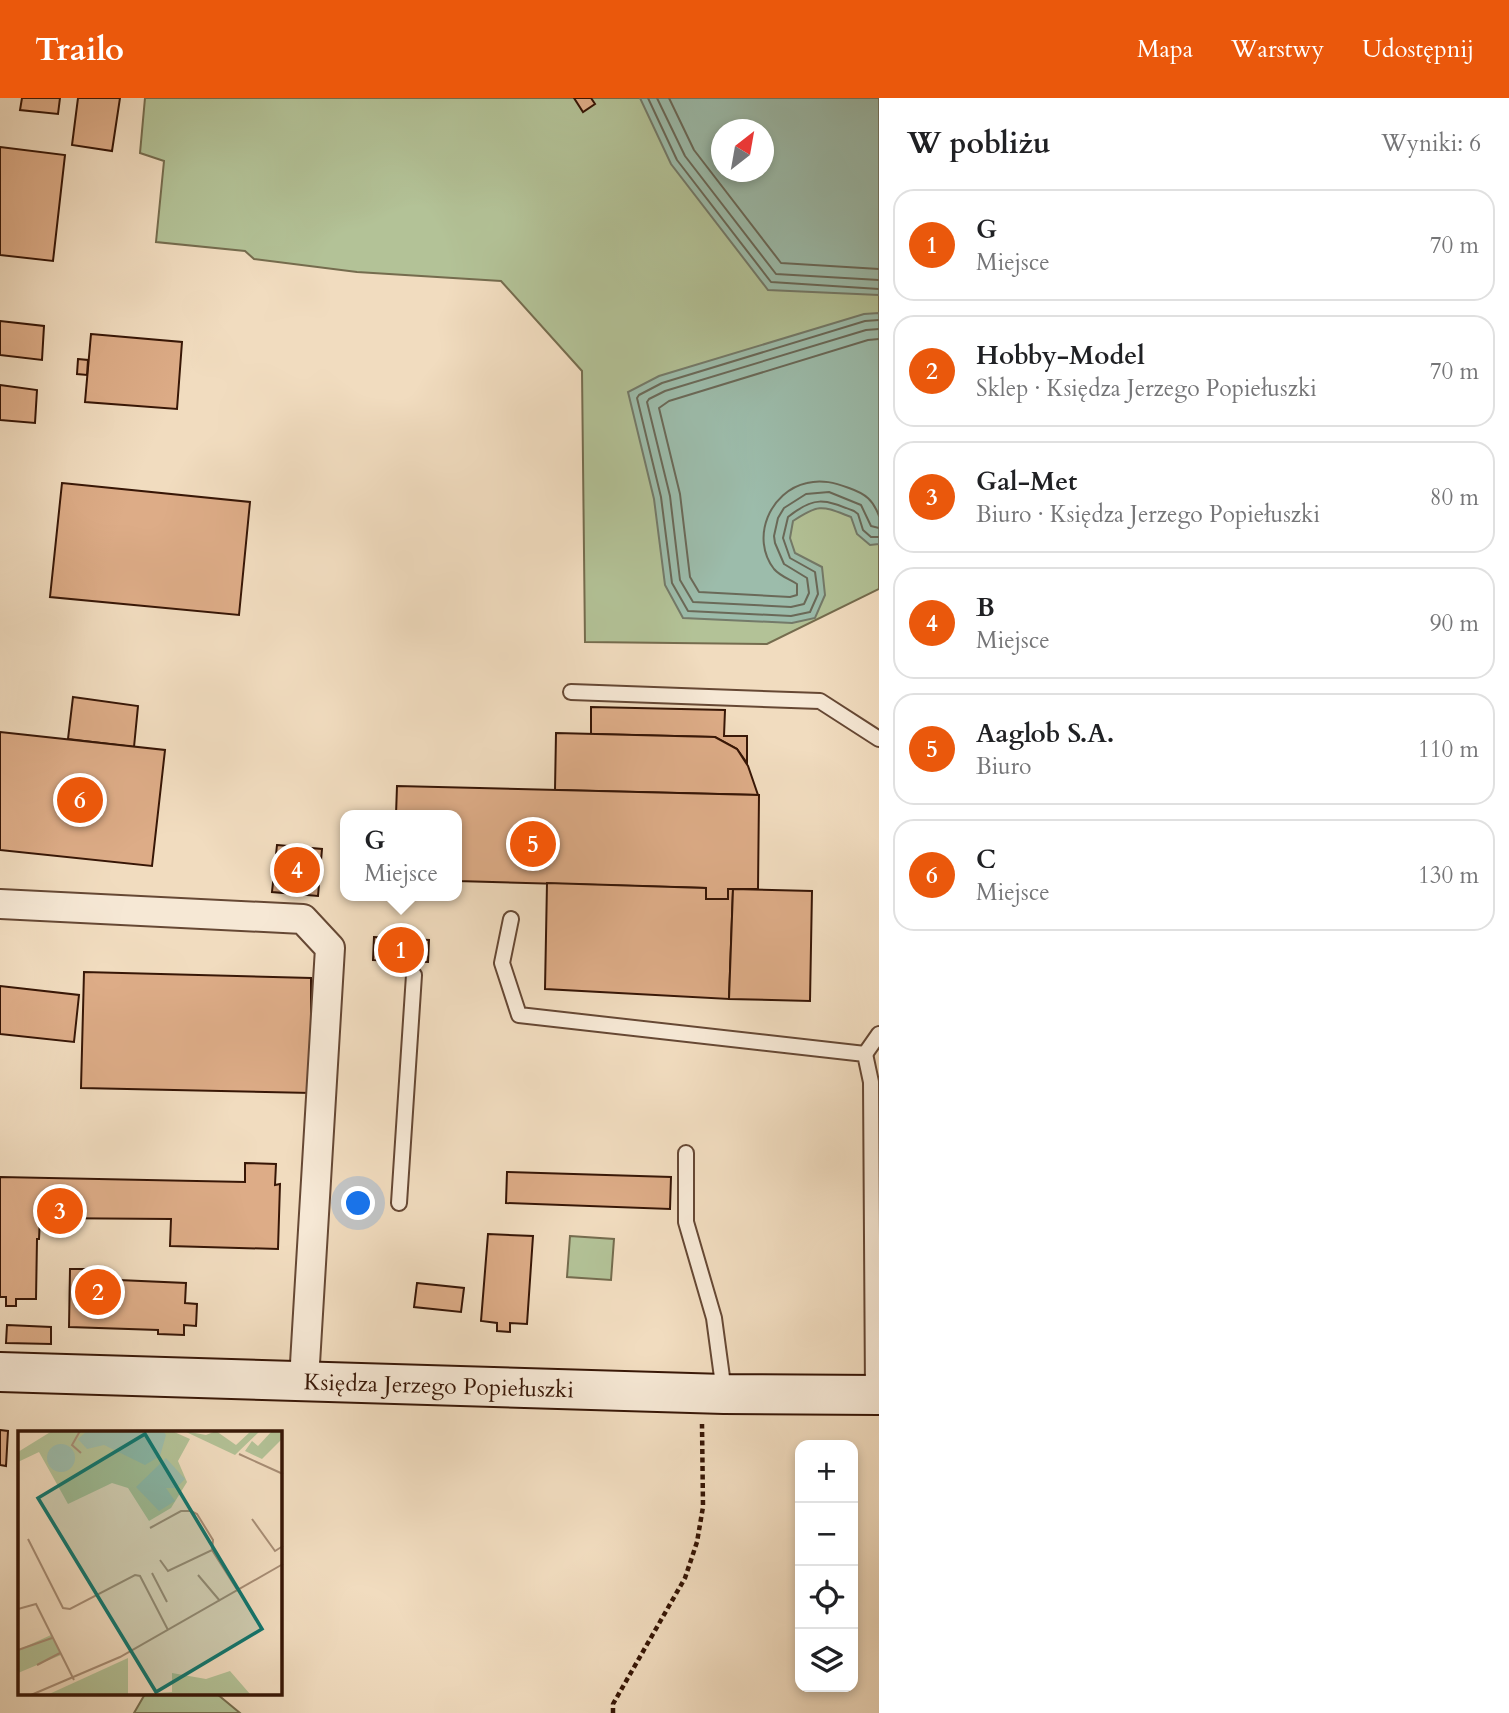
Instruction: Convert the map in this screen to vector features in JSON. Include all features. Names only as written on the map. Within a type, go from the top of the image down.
[{"type":"street","points":[[0,904],[303,919],[330,948],[304,1380]]},
{"type":"street","name":"Księdza Jerzego Popiełuszki","points":[[0,1372],[713,1394],[876,1395]]},
{"type":"lane","points":[[570,692],[820,701],[879,739]]},
{"type":"lane","points":[[511,919],[502,963],[519,1015],[865,1054]]},
{"type":"lane","points":[[400,1203],[414,975]]},
{"type":"lane","points":[[876,1395],[871,1082],[865,1054],[879,1034]]},
{"type":"lane","points":[[686,1153],[685,1222],[714,1318],[713,1394]]},
{"type":"path","points":[[613,1713],[613,1704],[685,1578],[697,1542],[703,1507],[713,1394]]},
{"type":"shaded area","points":[[145,98],[879,98],[879,589],[767,644],[585,642],[582,371],[501,281],[357,272],[254,259],[245,251],[156,242],[164,161],[140,153]]},
{"type":"shaded area","points":[[570,1236],[614,1239],[611,1280],[567,1277]]},
{"type":"shaded area","points":[[144,1696],[219,1696],[240,1713],[134,1713]]},
{"type":"water","points":[[640,98],[879,98],[879,295],[768,290],[671,164]]},
{"type":"water","points":[[879,313],[879,544],[870,545],[857,534],[851,517],[821,508],[809,511],[793,521],[790,538],[795,553],[822,567],[825,595],[815,618],[792,623],[683,618],[665,585],[654,499],[628,392],[659,376],[864,314]]},
{"type":"building","points":[[22,98],[60,98],[58,114],[20,110]]},
{"type":"building","points":[[78,98],[120,98],[112,151],[72,145]]},
{"type":"building","points":[[574,98],[591,98],[595,104],[583,112]]},
{"type":"building","points":[[0,147],[65,155],[53,261],[0,255]]},
{"type":"building","points":[[0,321],[44,326],[42,360],[0,355]]},
{"type":"building","points":[[91,334],[182,342],[177,409],[85,402]]},
{"type":"building","points":[[78,359],[88,360],[87,375],[77,374]]},
{"type":"building","points":[[0,385],[37,390],[35,423],[0,420]]},
{"type":"building","points":[[62,483],[250,502],[239,615],[50,597]]},
{"type":"building","points":[[73,697],[138,706],[134,747],[68,739]]},
{"type":"building","points":[[591,707],[725,710],[724,736],[747,736],[747,763],[737,749],[715,737],[591,734]]},
{"type":"building","points":[[0,732],[165,750],[152,866],[0,850]]},
{"type":"building","points":[[556,733],[715,737],[737,749],[748,766],[758,795],[555,790]]},
{"type":"building","points":[[397,786],[759,795],[758,889],[728,889],[728,899],[706,899],[706,888],[462,881],[462,810],[396,810]]},
{"type":"building","points":[[277,845],[322,849],[318,896],[272,892]]},
{"type":"building","points":[[547,883],[706,888],[706,899],[728,899],[728,889],[733,889],[729,999],[545,989]]},
{"type":"building","points":[[733,889],[812,891],[810,1001],[729,999]]},
{"type":"building","points":[[374,937],[429,940],[428,962],[373,960]]},
{"type":"building","points":[[84,972],[311,978],[311,1093],[81,1088]]},
{"type":"building","points":[[0,986],[79,995],[74,1042],[0,1034]]},
{"type":"building","points":[[245,1163],[276,1164],[275,1185],[280,1184],[278,1249],[170,1246],[171,1219],[40,1218],[36,1299],[16,1299],[16,1306],[6,1306],[6,1297],[0,1297],[0,1177],[245,1182]]},
{"type":"building","points":[[507,1172],[671,1177],[670,1209],[506,1203]]},
{"type":"building","points":[[488,1234],[533,1236],[527,1324],[510,1323],[510,1332],[497,1331],[497,1323],[481,1321]]},
{"type":"building","points":[[70,1269],[96,1269],[96,1279],[186,1283],[185,1303],[197,1304],[196,1326],[184,1325],[184,1335],[158,1334],[158,1330],[69,1327]]},
{"type":"building","points":[[417,1283],[464,1288],[461,1312],[414,1307]]},
{"type":"building","points":[[7,1325],[51,1327],[51,1344],[6,1343]]},
{"type":"building","points":[[0,1430],[8,1431],[6,1466],[0,1465]]},
{"type":"place","name":"C","points":[[80,800]]},
{"type":"place","name":"Aaglob S.A.","points":[[533,844]]},
{"type":"place","name":"B","points":[[297,870]]},
{"type":"place","name":"G","points":[[401,950]]},
{"type":"place","name":"Gal-Met","points":[[60,1211]]},
{"type":"place","name":"Hobby-Model","points":[[98,1292]]}]
